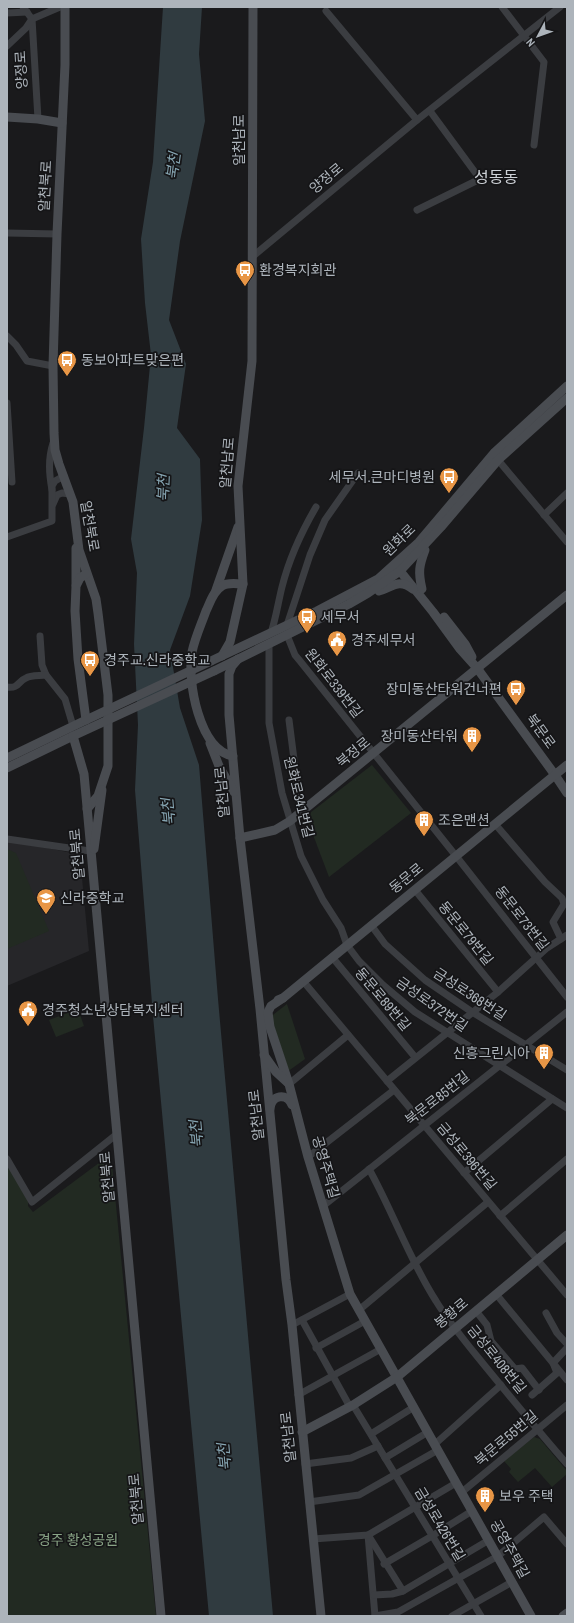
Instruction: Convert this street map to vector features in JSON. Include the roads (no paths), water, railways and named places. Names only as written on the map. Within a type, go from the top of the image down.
[{"type":"street","points":[[7,46],[26,28],[32,19],[45,10],[60,7]]},
{"type":"street","name":"알천북로","points":[[65,7],[65,65],[57,234],[53,366],[54,439],[55,450],[73,502],[79,550],[98,613],[108,695],[108,766],[102,785]]},
{"type":"street","name":"알천남로","points":[[222,656],[230,642],[243,584],[238,486],[252,361],[253,7]]},
{"type":"street","points":[[502,7],[544,62],[534,146]]},
{"type":"street","name":"양정로","points":[[252,257],[417,120],[560,7]]},
{"type":"street","points":[[7,13],[25,10],[32,19]]},
{"type":"street","points":[[326,11],[417,120]]},
{"type":"street","name":"양정로","points":[[32,19],[38,119]]},
{"type":"street","points":[[417,210],[480,179],[430,111]]},
{"type":"street","points":[[7,117],[38,119],[62,123]]},
{"type":"street","points":[[7,233],[57,234]]},
{"type":"street","points":[[7,336],[16,345],[27,362],[53,366]]},
{"type":"street","name":"원화로","points":[[53,741],[73,726],[271,633],[356,591],[399,566],[436,524],[495,452],[567,386]]},
{"type":"street","name":"원화로","points":[[53,741],[73,736],[218,669],[368,593],[426,544],[498,460],[567,398]]},
{"type":"street","points":[[7,404],[8,441],[12,482]]},
{"type":"street","points":[[52,491],[49,474],[49,456],[54,439]]},
{"type":"street","points":[[498,460],[567,542]]},
{"type":"street","points":[[287,625],[310,555],[322,527],[358,473]]},
{"type":"street","points":[[7,536],[52,521],[52,486],[55,481],[64,476]]},
{"type":"street","points":[[52,506],[57,495],[62,493],[70,494]]},
{"type":"street","points":[[544,515],[567,493]]},
{"type":"street","points":[[271,633],[276,617],[282,586],[305,525],[316,507]]},
{"type":"street","name":"알천남로","points":[[239,522],[231,549],[197,635],[192,652],[191,667],[196,702],[207,736],[218,750],[233,756],[240,838],[259,1004],[321,1616]]},
{"type":"street","points":[[77,534],[75,561],[75,611],[78,659],[86,720]]},
{"type":"street","points":[[368,593],[383,590],[393,584],[400,583],[419,591],[418,574],[420,560],[425,551],[426,544]]},
{"type":"street","name":"북문로","points":[[399,566],[419,591],[460,649],[477,668],[556,775],[567,793]]},
{"type":"street","points":[[76,586],[80,578],[86,574]]},
{"type":"street","points":[[215,592],[226,583],[243,584]]},
{"type":"street","points":[[76,596],[81,592],[86,591],[93,594]]},
{"type":"street","name":"북정로","points":[[240,838],[275,830],[290,821],[567,595]]},
{"type":"street","name":"원화로339번길","points":[[287,635],[300,662],[456,856]]},
{"type":"street","points":[[40,636],[42,665],[46,675],[65,699],[73,726]]},
{"type":"street","points":[[230,642],[233,646],[239,648]]},
{"type":"street","name":"원화로341번길","points":[[269,643],[269,722],[282,793],[301,856],[323,900],[341,928],[347,945]]},
{"type":"street","points":[[233,756],[229,715],[229,674],[232,666],[238,659]]},
{"type":"street","points":[[218,669],[229,674]]},
{"type":"street","points":[[7,687],[12,688],[18,686],[26,678],[46,675]]},
{"type":"street","points":[[289,720],[298,791],[303,810]]},
{"type":"street","name":"알천북로","points":[[73,736],[84,778],[161,1616]]},
{"type":"street","points":[[207,736],[215,759],[237,798]]},
{"type":"street","points":[[7,758],[53,741]]},
{"type":"street","points":[[7,768],[53,741]]},
{"type":"street","name":"동문로","points":[[259,1004],[271,1003],[283,998],[567,765]]},
{"type":"street","points":[[84,778],[90,786],[96,787],[102,785]]},
{"type":"street","points":[[87,809],[98,796],[102,785]]},
{"type":"street","points":[[92,871],[102,785]]},
{"type":"street","points":[[387,1081],[415,1057],[498,992],[547,948],[564,937],[553,922],[564,904],[562,898],[545,882],[495,824]]},
{"type":"street","points":[[7,839],[90,852]]},
{"type":"street","name":"동문로73번길","points":[[456,856],[567,997]]},
{"type":"street","name":"동문로79번길","points":[[415,890],[498,992]]},
{"type":"street","name":"금성로368번길","points":[[371,925],[385,944],[425,980],[472,1012],[567,1070]]},
{"type":"street","name":"금성로372번길","points":[[347,945],[359,961],[397,998],[415,1012],[567,1108]]},
{"type":"street","name":"동문로89번길","points":[[332,957],[415,1057]]},
{"type":"street","name":"금성로396번길","points":[[303,981],[567,1295]]},
{"type":"street","name":"공영주택길","points":[[283,998],[271,1006],[268,1012],[270,1027],[289,1084],[308,1157],[350,1294],[531,1616]]},
{"type":"street","name":"북문로85번길","points":[[323,1206],[567,1012]]},
{"type":"street","points":[[264,1055],[276,1072],[289,1084],[348,1035]]},
{"type":"street","points":[[308,1157],[394,1090]]},
{"type":"street","points":[[270,1113],[270,1104],[281,1096],[290,1100],[298,1120]]},
{"type":"street","points":[[464,1173],[552,1099]]},
{"type":"street","points":[[7,1159],[32,1202],[117,1134]]},
{"type":"street","points":[[500,1216],[567,1159]]},
{"type":"street","name":"금성로408번길","points":[[369,1169],[385,1197],[415,1264],[436,1302],[500,1385],[567,1464]]},
{"type":"street","name":"금성로396번길","points":[[415,1264],[488,1202]]},
{"type":"street","name":"봉황로","points":[[302,1432],[352,1406],[397,1377],[567,1235]]},
{"type":"street","points":[[359,1310],[415,1264]]},
{"type":"street","points":[[292,1326],[350,1294]]},
{"type":"street","points":[[496,1294],[567,1380]]},
{"type":"street","points":[[476,1311],[487,1325],[491,1341],[515,1369],[522,1368],[539,1390]]},
{"type":"street","points":[[546,1313],[557,1333],[567,1344]]},
{"type":"street","points":[[302,1320],[332,1376],[352,1406]]},
{"type":"street","points":[[316,1348],[366,1321]]},
{"type":"street","points":[[553,1363],[567,1348]]},
{"type":"street","points":[[298,1395],[381,1349]]},
{"type":"street","points":[[532,1395],[557,1373],[553,1363]]},
{"type":"street","points":[[309,1502],[359,1495],[395,1474],[436,1447],[500,1385]]},
{"type":"street","name":"북문로55번길","points":[[462,1492],[567,1405]]},
{"type":"street","name":"금성로426번길","points":[[352,1406],[371,1434],[480,1616]]},
{"type":"street","points":[[371,1434],[414,1407]]},
{"type":"street","points":[[385,1458],[428,1432]]},
{"type":"street","points":[[305,1464],[351,1458],[378,1446]]},
{"type":"street","points":[[313,1539],[368,1535],[414,1506],[456,1483]]},
{"type":"street","points":[[384,1564],[472,1511]]},
{"type":"street","points":[[368,1535],[375,1616],[398,1612],[498,1556],[544,1517],[567,1544]]},
{"type":"street","points":[[368,1535],[384,1564],[402,1591]]},
{"type":"street","points":[[374,1594],[392,1594],[402,1591],[489,1540]]},
{"type":"street","points":[[452,1616],[512,1582]]},
{"type":"street","points":[[563,1616],[567,1613]]},
{"type":"water","name":"북천","points":[[163,7],[202,7],[199,54],[205,121],[180,241],[169,320],[186,364],[177,428],[200,459],[202,520],[190,596],[170,650],[180,708],[199,765],[218,999],[273,1616],[209,1616],[153,1016],[135,790],[138,725],[134,644],[137,573],[131,539],[151,355],[145,303],[141,239],[153,162]]},
{"type":"place","name":"환경복지회관","points":[[245,287]]},
{"type":"place","name":"동보아파트맞은편","points":[[67,377]]},
{"type":"place","name":"세무서.큰마디병원","points":[[449,494]]},
{"type":"place","name":"세무서","points":[[307,634]]},
{"type":"place","name":"경주세무서","points":[[337,657]]},
{"type":"place","name":"경주교.신라중학교","points":[[90,677]]},
{"type":"place","name":"장미동산타워건너편","points":[[516,706]]},
{"type":"place","name":"장미동산타워","points":[[472,753]]},
{"type":"place","name":"조은맨션","points":[[424,837]]},
{"type":"place","name":"신라중학교","points":[[46,915]]},
{"type":"place","name":"경주청소년상담복지센터","points":[[28,1027]]},
{"type":"place","name":"신흥그린시아","points":[[544,1070]]},
{"type":"place","name":"보우 주택","points":[[485,1513]]},
{"type":"district","name":"성동동","points":[[496,177]]},
{"type":"park label","name":"경주 황성공원","points":[[78,1540]]}]
